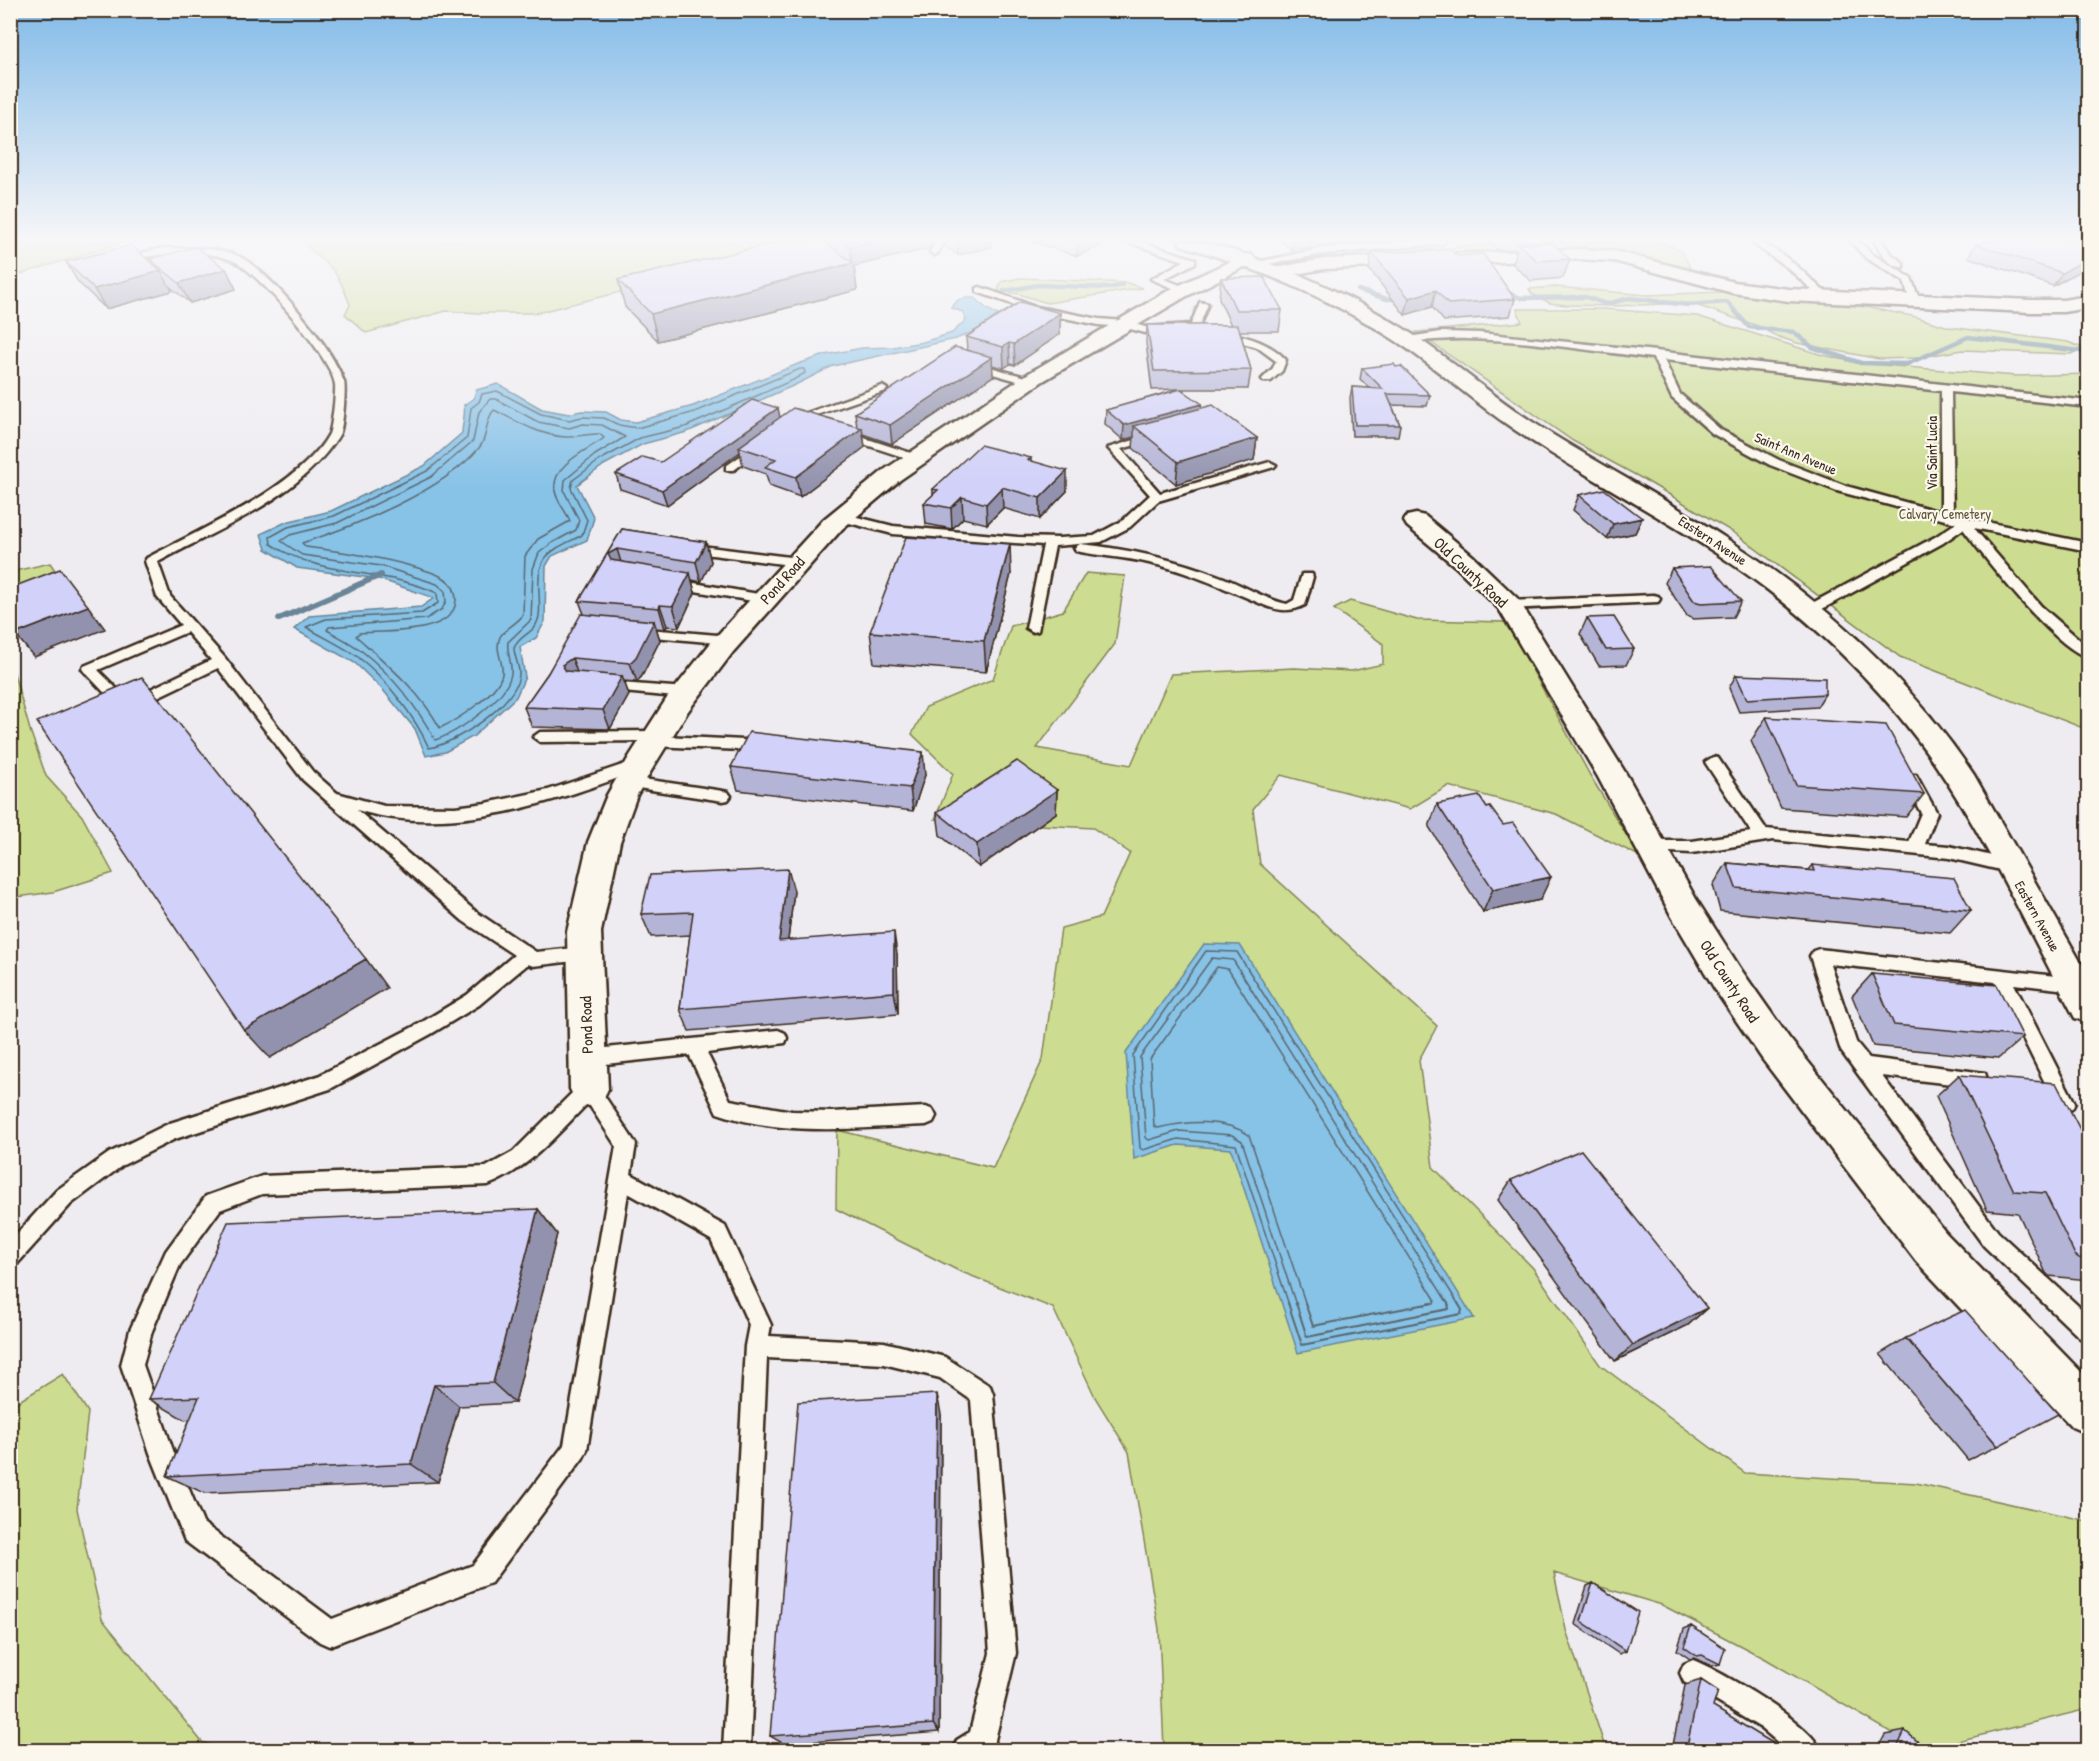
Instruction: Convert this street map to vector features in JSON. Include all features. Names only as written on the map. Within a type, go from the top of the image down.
[{"type":"street","name":"Eastern Avenue","points":[[1379,323],[1408,340],[1520,423],[1733,552],[1850,647],[1915,716],[1962,781],[2088,1007]]},
{"type":"street","name":"Pond Road","points":[[589,1089],[584,932],[604,842],[635,773],[686,693],[764,599],[841,517],[916,458],[1029,381],[1124,324]]},
{"type":"street","name":"Old County Road","points":[[1416,521],[1509,605],[1556,680],[1653,847],[1684,908],[1729,981],[1776,1049],[1931,1247],[2088,1411]]},
{"type":"lane","points":[[301,323],[326,354],[340,384],[335,433],[303,473],[253,506],[152,561],[164,597],[220,661],[308,776],[469,916],[533,959],[584,954]]},
{"type":"lane","points":[[1114,323],[1145,330],[1195,327],[1206,330]]},
{"type":"lane","points":[[1216,333],[1255,341],[1269,348],[1281,360],[1278,369],[1267,378]]},
{"type":"lane","points":[[1408,340],[1441,335],[1480,336],[2088,404]]},
{"type":"lane","name":"Saint Ann Avenue","points":[[1656,354],[1658,368],[1674,396],[1722,436],[1784,468],[1850,493],[1964,523],[2088,548]]},
{"type":"lane","points":[[965,363],[1029,381]]},
{"type":"lane","name":"Via Saint Lucia","points":[[1946,387],[1947,518]]},
{"type":"lane","points":[[882,389],[791,423],[823,428],[916,458]]},
{"type":"lane","points":[[1158,497],[1114,448],[1166,433]]},
{"type":"lane","points":[[730,468],[767,440]]},
{"type":"lane","points":[[1049,544],[1096,539],[1126,524],[1158,497],[1270,465],[1262,458]]},
{"type":"lane","points":[[841,517],[893,530],[1107,550],[1176,566],[1226,583],[1258,600],[1289,608],[1300,602],[1307,577]]},
{"type":"lane","points":[[1808,611],[1939,540],[1964,523],[1998,567],[2041,616],[2088,653]]},
{"type":"lane","points":[[1033,628],[1049,544]]},
{"type":"lane","points":[[668,546],[798,562]]},
{"type":"lane","points":[[658,581],[764,599]]},
{"type":"lane","points":[[1509,605],[1653,599]]},
{"type":"lane","points":[[190,627],[89,669],[126,707],[220,661]]},
{"type":"lane","points":[[618,631],[729,640]]},
{"type":"lane","points":[[591,686],[686,693]]},
{"type":"lane","points":[[540,737],[656,739],[777,748]]},
{"type":"lane","points":[[1901,761],[1929,813],[1915,848]]},
{"type":"lane","points":[[1713,762],[1762,836]]},
{"type":"lane","points":[[334,797],[389,812],[453,814],[522,802],[598,780],[635,773],[723,796]]},
{"type":"lane","points":[[1653,847],[1692,847],[1773,834],[1949,852],[2009,866]]},
{"type":"lane","points":[[10,1257],[64,1197],[116,1159],[170,1132],[322,1083],[425,1029],[473,1000],[527,955]]},
{"type":"lane","points":[[2076,984],[1819,956],[1848,1045],[1991,1239],[2088,1330]]},
{"type":"lane","points":[[2001,976],[2073,1117]]},
{"type":"lane","points":[[587,1058],[778,1038]]},
{"type":"lane","points":[[696,1047],[702,1065],[724,1107],[792,1120],[832,1121],[926,1116]]},
{"type":"lane","points":[[1864,1066],[2000,1082]]},
{"type":"lane","points":[[2034,1085],[2057,1088]]},
{"type":"lane","points":[[589,1089],[626,1144],[620,1178],[575,1450],[482,1574],[329,1633],[194,1532],[162,1453],[132,1365],[141,1330],[173,1258],[213,1203],[262,1185],[488,1176],[520,1158],[589,1089]]},
{"type":"lane","points":[[620,1178],[718,1233],[760,1325],[756,1346],[736,1750]]},
{"type":"lane","points":[[756,1346],[884,1353],[945,1368],[982,1394],[1003,1653],[981,1740],[967,1750]]},
{"type":"lane","points":[[1693,1673],[1770,1719],[1807,1750]]},
{"type":"green space","points":[[355,323],[402,323],[366,333]]},
{"type":"green space","name":"Calvary Cemetery","points":[[1509,323],[1720,323],[1819,354],[1857,363],[2016,376],[2088,374],[2088,730],[1900,657],[1736,534],[1573,441],[1416,332]]},
{"type":"green space","points":[[1750,323],[1936,323],[1949,327],[2068,342],[2083,348],[2071,354],[1963,350],[1915,358],[1879,359],[1797,343],[1776,336]]},
{"type":"green space","points":[[50,563],[55,570],[31,585],[11,592],[10,572]]},
{"type":"green space","points":[[1086,573],[1125,576],[1115,644],[1037,748],[1131,765],[1171,674],[1294,668],[1352,671],[1383,664],[1383,644],[1334,609],[1350,601],[1417,620],[1506,622],[1591,777],[1639,856],[1556,814],[1448,786],[1410,809],[1281,775],[1253,809],[1260,864],[1437,1026],[1419,1060],[1433,1167],[1533,1268],[1600,1365],[1745,1473],[1916,1483],[2088,1521],[2088,1709],[1921,1750],[1764,1658],[1662,1605],[1554,1573],[1566,1630],[1606,1750],[1164,1750],[1159,1629],[1129,1452],[1096,1399],[1053,1308],[959,1271],[836,1209],[837,1130],[993,1168],[1043,1059],[1061,928],[1101,917],[1130,853],[1093,828],[935,819],[953,774],[912,734],[926,707],[993,679],[1011,626],[1063,611]]},
{"type":"green space","points":[[11,668],[46,776],[82,816],[113,873],[53,892],[11,898]]},
{"type":"green space","points":[[63,1374],[88,1412],[77,1509],[102,1619],[202,1742],[225,1750],[11,1750],[11,1406]]},
{"type":"water","points":[[963,323],[987,323],[956,339],[833,366],[687,432],[643,444],[604,465],[577,485],[594,518],[587,540],[552,556],[546,566],[545,621],[536,638],[520,647],[525,677],[516,697],[474,736],[445,752],[426,756],[415,729],[383,690],[355,663],[294,629],[309,616],[421,607],[434,598],[379,579],[297,568],[266,549],[261,534],[286,522],[331,511],[424,466],[462,433],[464,405],[474,398],[476,390],[498,384],[542,409],[569,414],[581,411],[606,412],[621,420],[636,422],[693,406],[825,355],[862,348],[893,347],[923,342],[952,333]]},
{"type":"water","points":[[1204,944],[1240,945],[1474,1318],[1298,1353],[1231,1149],[1178,1145],[1134,1159],[1126,1053]]},
{"type":"building","points":[[987,323],[1045,323],[1014,344],[1009,343],[1003,347],[966,337]]},
{"type":"building","points":[[1147,325],[1238,325],[1251,370],[1154,371]]},
{"type":"building","points":[[955,347],[992,357],[890,425],[855,413]]},
{"type":"building","points":[[1394,364],[1396,367],[1401,366],[1430,395],[1387,394],[1400,425],[1355,425],[1352,387],[1383,389],[1362,368]]},
{"type":"building","points":[[1181,389],[1202,404],[1124,425],[1106,410]]},
{"type":"building","points":[[752,400],[778,408],[662,490],[616,474],[643,457],[661,462]]},
{"type":"building","points":[[1213,405],[1257,438],[1178,462],[1134,426]]},
{"type":"building","points":[[793,408],[862,428],[796,477],[765,467],[776,459],[739,447]]},
{"type":"building","points":[[980,445],[1031,458],[1028,460],[1067,471],[1040,498],[1002,487],[986,504],[962,497],[951,508],[924,503],[938,490],[933,489]]},
{"type":"building","points":[[1604,489],[1642,518],[1613,524],[1579,495]]},
{"type":"building","points":[[622,529],[706,542],[696,562],[617,549],[608,554],[611,560],[690,573],[673,606],[660,605],[659,608],[579,601]]},
{"type":"building","points":[[906,537],[1010,544],[984,641],[870,632]]},
{"type":"building","points":[[1711,566],[1741,601],[1701,603],[1694,601],[1672,568]]},
{"type":"building","points":[[60,569],[88,606],[15,634],[10,627],[10,588]]},
{"type":"building","points":[[581,614],[654,621],[636,657],[630,663],[572,658],[562,665],[566,671],[622,676],[603,710],[524,707],[548,673]]},
{"type":"building","points":[[1614,617],[1634,649],[1606,650],[1587,618]]},
{"type":"building","points":[[1736,675],[1825,678],[1825,694],[1747,699]]},
{"type":"building","points":[[142,677],[366,959],[244,1030],[37,722]]},
{"type":"building","points":[[1766,717],[1886,725],[1924,794],[1796,785]]},
{"type":"building","points":[[749,732],[923,752],[910,788],[731,767]]},
{"type":"building","points":[[1017,761],[1057,790],[977,844],[937,812]]},
{"type":"building","points":[[1479,796],[1503,825],[1513,823],[1551,877],[1493,889],[1437,804]]},
{"type":"building","points":[[1727,863],[1815,871],[1813,865],[1954,878],[1971,910],[1736,888]]},
{"type":"building","points":[[788,869],[779,941],[894,932],[894,992],[680,1009],[693,912],[641,914],[650,875]]},
{"type":"building","points":[[1872,974],[1997,985],[2023,1037],[1894,1025]]},
{"type":"building","points":[[1959,1075],[2056,1083],[2088,1145],[2088,1259],[2075,1255],[2045,1193],[2014,1191]]},
{"type":"building","points":[[1581,1150],[1707,1308],[1633,1345],[1511,1180]]},
{"type":"building","points":[[538,1209],[493,1383],[434,1385],[411,1464],[167,1476],[199,1397],[149,1399],[228,1222]]},
{"type":"building","points":[[1965,1310],[2058,1414],[1998,1446],[1906,1338]]},
{"type":"building","points":[[937,1394],[933,1724],[770,1736],[798,1402]]},
{"type":"building","points":[[1593,1583],[1638,1612],[1626,1651],[1581,1621]]},
{"type":"building","points":[[1691,1626],[1725,1648],[1720,1664],[1702,1655],[1697,1656],[1684,1647]]},
{"type":"building","points":[[1701,1680],[1718,1691],[1713,1707],[1784,1750],[1694,1750],[1687,1746]]},
{"type":"building","points":[[1905,1731],[1928,1750],[1896,1750]]},
{"type":"waterway","points":[[1746,323],[1749,327],[1794,332],[1812,347],[1861,363],[1907,364],[1968,337],[2088,352]]},
{"type":"waterway","points":[[279,619],[381,575]]}]
